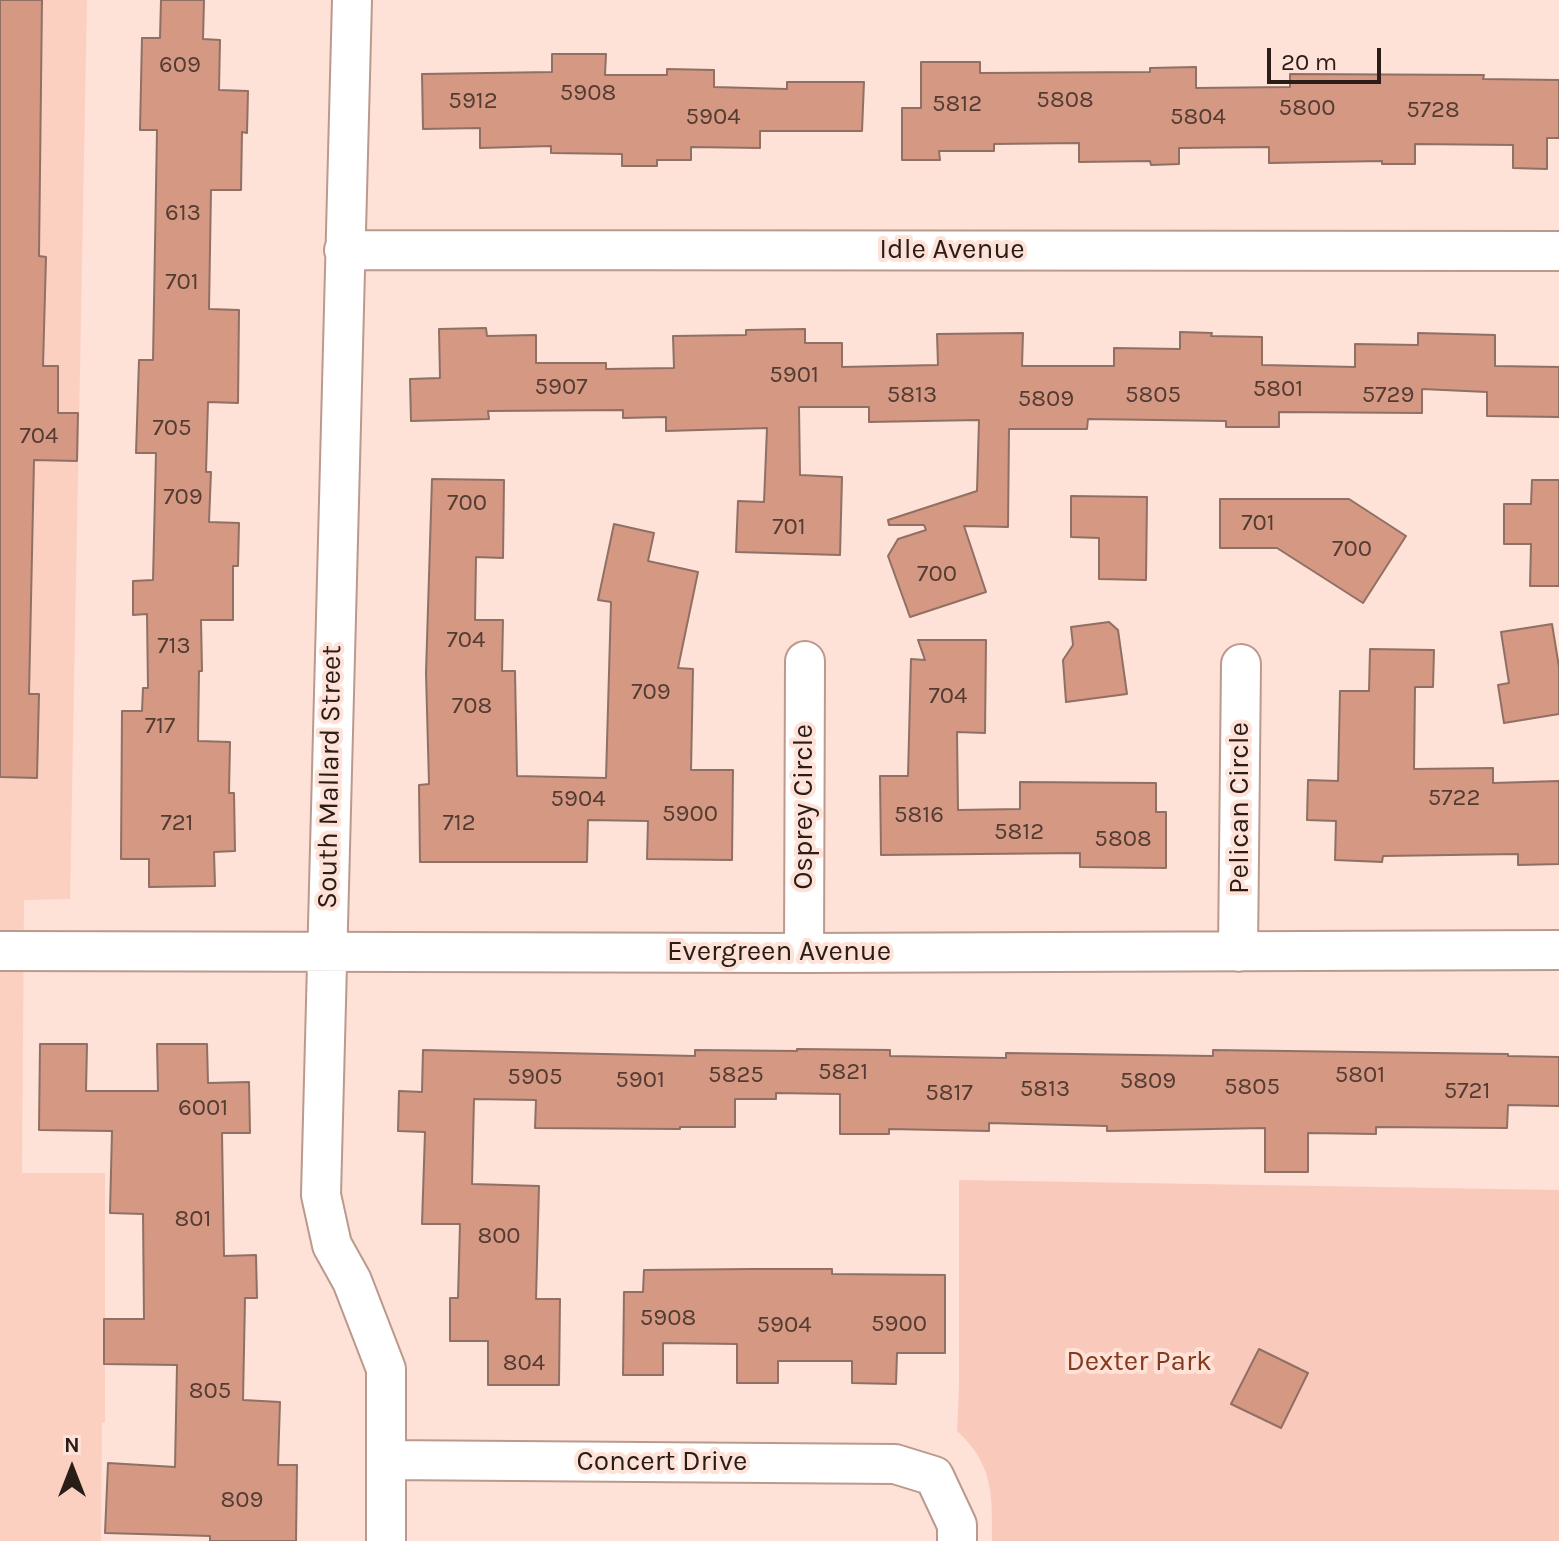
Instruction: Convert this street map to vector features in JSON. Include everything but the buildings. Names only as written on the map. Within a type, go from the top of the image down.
[{"type":"street","name":"South Mallard Street","points":[[352,0],[321,1195],[332,1245],[352,1281],[386,1369],[386,1541]]},
{"type":"street","name":"Idle Avenue","points":[[344,250],[1559,251]]},
{"type":"street","name":"Osprey Circle","points":[[804,953],[805,661]]},
{"type":"street","name":"Pelican Circle","points":[[1238,952],[1241,664]]},
{"type":"street","name":"Evergreen Avenue","points":[[0,951],[804,953],[1559,950]]},
{"type":"street","name":"Concert Drive","points":[[387,1460],[895,1464],[934,1476],[957,1525],[957,1541]]},
{"type":"shaded area","points":[[0,0],[87,0],[70,899],[24,900],[22,1173],[105,1173],[105,1422],[102,1423],[101,1541],[0,1541]]},
{"type":"green space","name":"Dexter Park","points":[[959,1180],[1559,1190],[1559,1541],[992,1541],[991,1495],[984,1469],[978,1456],[957,1431]]}]
